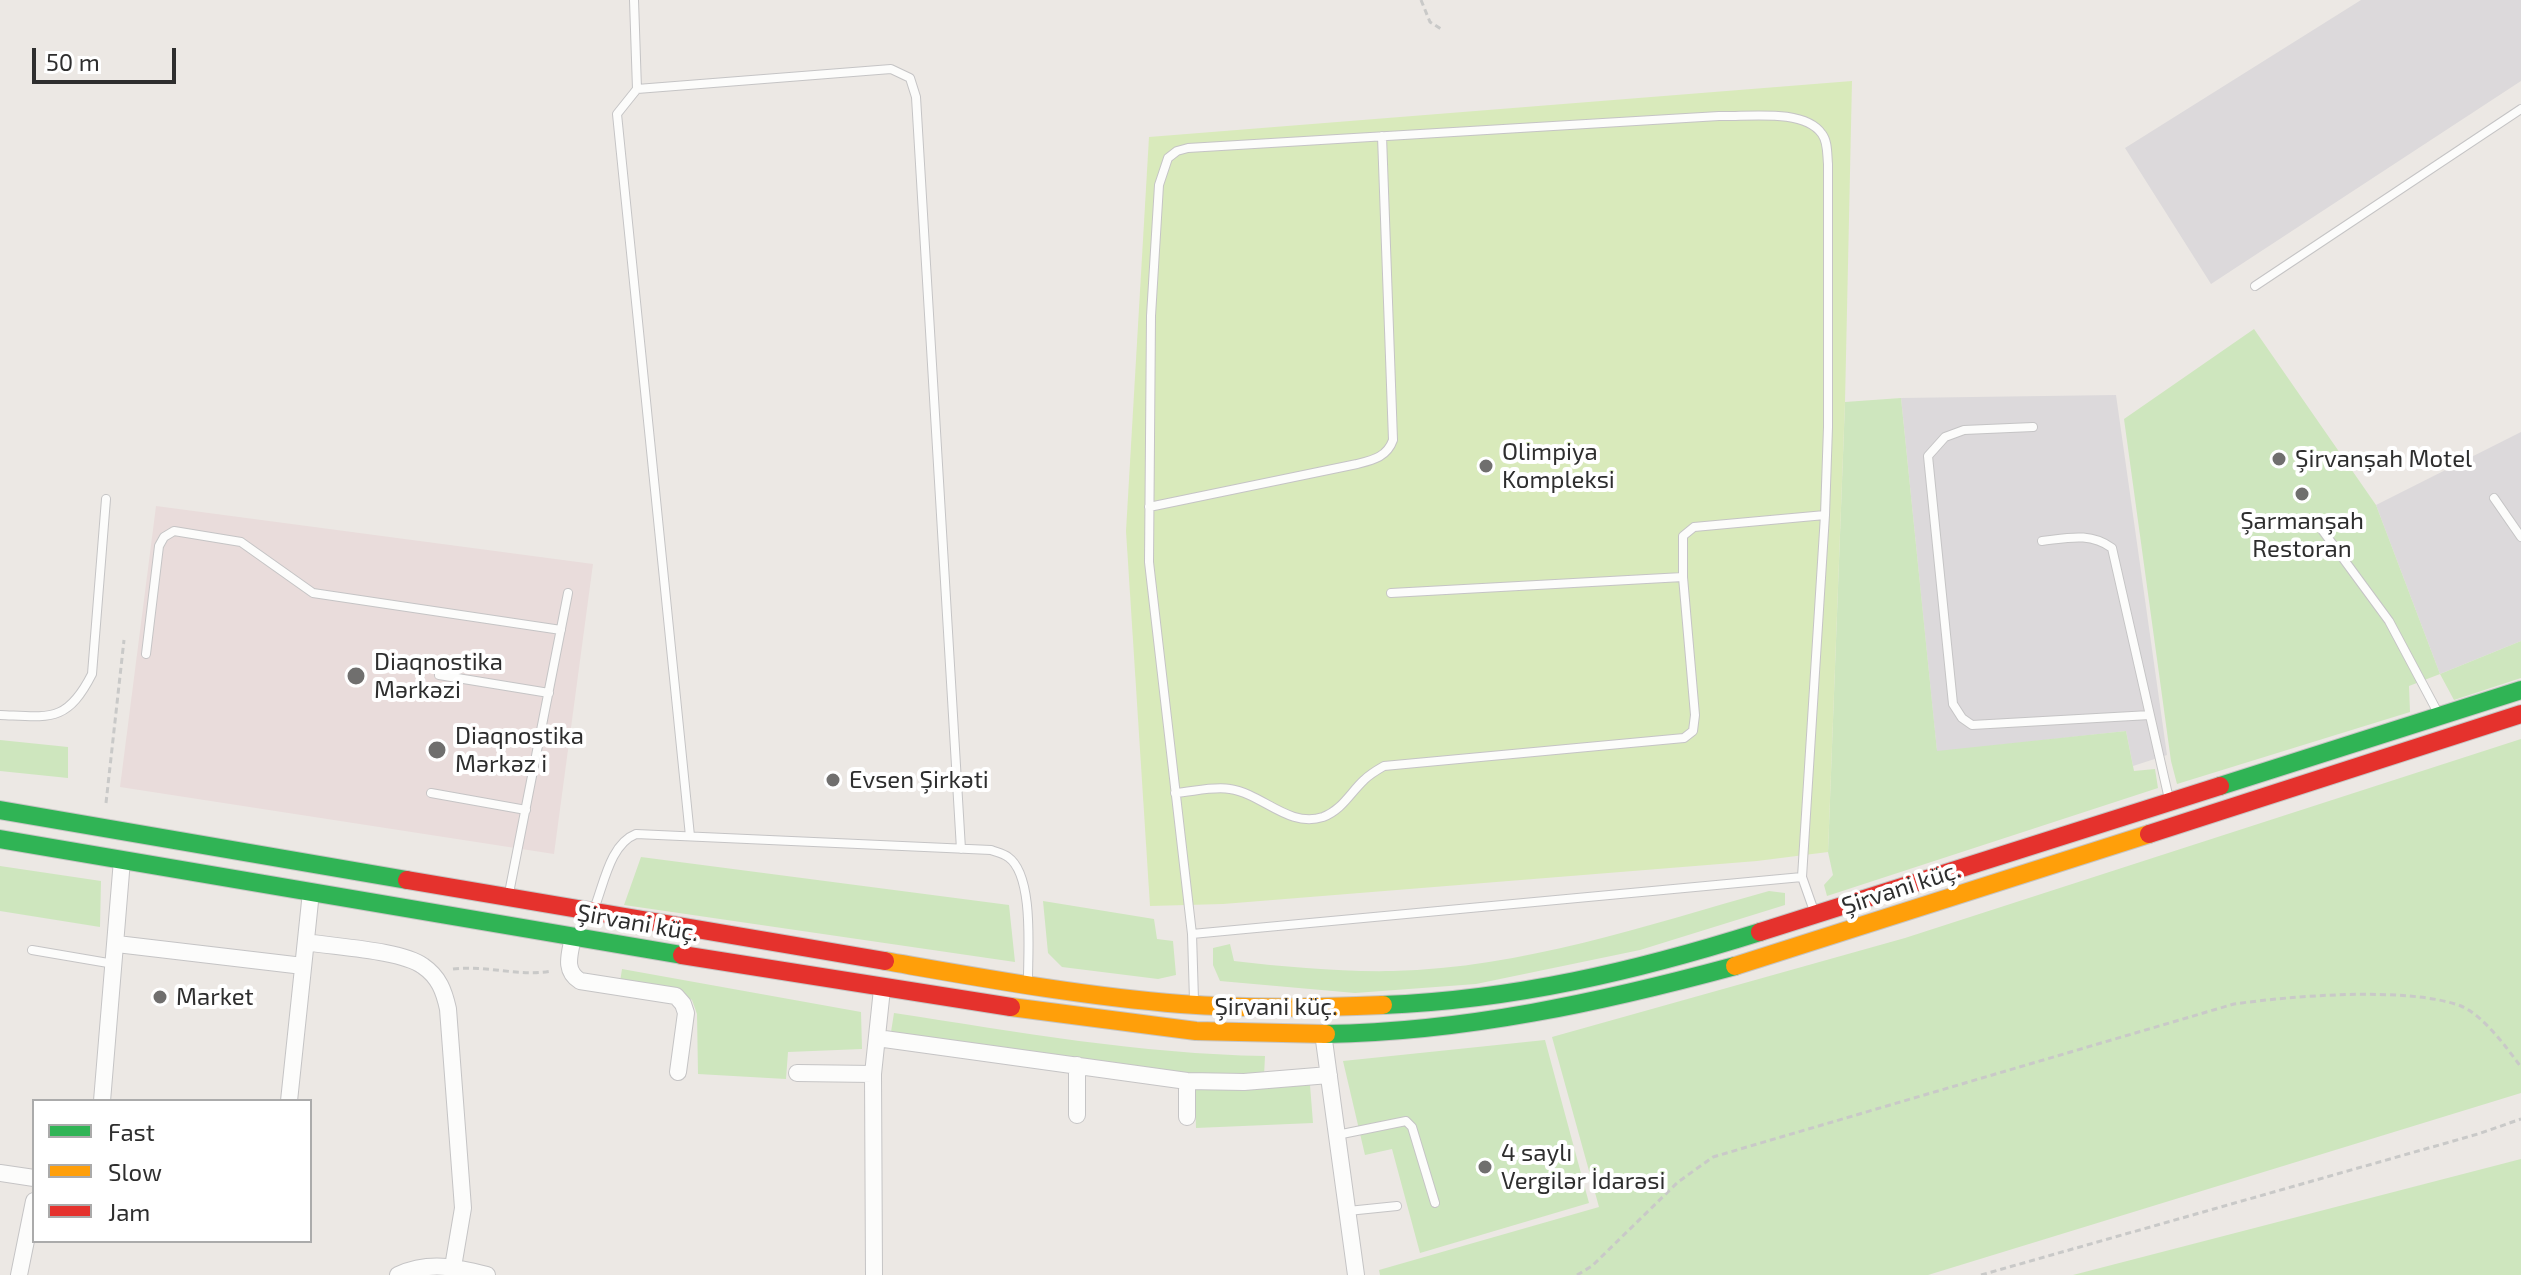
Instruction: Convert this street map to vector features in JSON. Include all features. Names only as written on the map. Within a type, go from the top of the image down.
[{"type":"highway","points":[[0,810],[508,898],[1113,997],[1250,1007],[1395,1006],[1492,995],[1630,971],[1816,916],[2521,690]]},
{"type":"highway","name":"Şirvani küç.","points":[[0,839],[882,989],[1197,1031],[1323,1033],[1504,1018],[1673,984],[2521,714]]},
{"type":"street","points":[[102,1099],[122,860]]},
{"type":"street","points":[[289,1099],[311,892]]},
{"type":"street","points":[[573,937],[568,968],[572,976],[580,981],[676,996],[683,1004],[686,1013],[678,1072]]},
{"type":"street","points":[[306,942],[405,957],[422,965],[443,988],[448,1009],[463,1208],[453,1267]]},
{"type":"street","points":[[117,944],[303,966]]},
{"type":"street","points":[[874,1275],[873,1074],[882,989]]},
{"type":"street","points":[[1323,1033],[1356,1275]]},
{"type":"street","points":[[877,1038],[1187,1081],[1244,1082],[1329,1075]]},
{"type":"street","points":[[1077,1065],[1077,1115]]},
{"type":"street","points":[[797,1073],[873,1074]]},
{"type":"street","points":[[1187,1081],[1187,1117]]},
{"type":"street","points":[[0,1173],[32,1178]]},
{"type":"street","points":[[19,1275],[32,1211]]},
{"type":"street","points":[[398,1275],[417,1266],[453,1267],[487,1275]]},
{"type":"lane","points":[[634,0],[637,89],[617,114],[690,836]]},
{"type":"lane","points":[[637,89],[891,69],[910,78],[916,97],[961,849]]},
{"type":"lane","points":[[2255,286],[2520,113]]},
{"type":"lane","points":[[1195,1004],[1192,934],[1149,562],[1151,316],[1159,185],[1168,158],[1188,148],[1719,116],[1797,117],[1822,134],[1828,164],[1828,427],[1802,877],[1816,916]]},
{"type":"lane","points":[[1149,507],[1357,464],[1379,458],[1390,449],[1393,440],[1382,136]]},
{"type":"lane","points":[[2033,427],[1964,430],[1945,437],[1928,456],[1953,704],[1962,718],[1972,725],[2150,715]]},
{"type":"lane","points":[[2494,498],[2521,537]]},
{"type":"lane","points":[[0,715],[46,717],[68,709],[82,693],[92,674],[106,499]]},
{"type":"lane","points":[[1175,793],[1228,788],[1252,794],[1290,817],[1310,819],[1325,816],[1346,802],[1364,780],[1384,766],[1684,738],[1693,731],[1695,715],[1683,577],[1683,536],[1694,527],[1825,515]]},
{"type":"lane","points":[[2320,527],[2389,621],[2439,715]]},
{"type":"lane","points":[[146,654],[159,546],[164,537],[174,531],[241,542],[313,593],[561,630]]},
{"type":"lane","points":[[2042,541],[2087,536],[2099,539],[2112,548],[2169,802]]},
{"type":"lane","points":[[1391,593],[1683,577]]},
{"type":"lane","points":[[508,898],[568,593]]},
{"type":"lane","points":[[439,675],[549,693]]},
{"type":"lane","points":[[431,793],[526,810]]},
{"type":"lane","points":[[593,912],[615,853],[625,838],[636,834],[991,850],[1009,858],[1022,876],[1028,930],[1028,984]]},
{"type":"lane","points":[[1192,934],[1802,877]]},
{"type":"lane","points":[[32,950],[115,964]]},
{"type":"lane","points":[[1337,1135],[1406,1121],[1412,1127],[1435,1203]]},
{"type":"lane","points":[[1347,1211],[1397,1206]]},
{"type":"path","points":[[1421,0],[1430,22],[1441,29]]},
{"type":"path","points":[[103,828],[124,640]]},
{"type":"path","points":[[434,975],[474,966],[522,974],[568,968]]},
{"type":"path","points":[[1577,1275],[1592,1266],[1678,1182],[1713,1157],[2234,1004],[2274,999],[2406,995],[2463,1007],[2495,1034],[2521,1067]]},
{"type":"path","points":[[1981,1275],[2478,1134],[2521,1119]]},
{"type":"shaded area","points":[[2361,0],[2521,0],[2521,81],[2211,284],[2125,148]]},
{"type":"shaded area","points":[[2116,395],[2167,755],[2133,766],[2126,731],[1937,752],[1901,398]]},
{"type":"shaded area","points":[[2521,432],[2521,641],[2440,674],[2376,505]]},
{"type":"shaded area","name":"Diaqnostika Mərkəzi","points":[[156,506],[593,564],[554,854],[120,787]]},
{"type":"green space","name":"Olimpiya Kompleksi","points":[[1852,81],[1845,402],[1828,852],[1757,861],[1223,904],[1150,906],[1126,531],[1149,137]]},
{"type":"green space","points":[[2254,329],[2376,505],[2440,674],[2409,686],[2410,712],[2177,784],[2171,761],[2124,419]]},
{"type":"green space","points":[[1901,398],[1937,751],[2126,731],[2134,771],[2155,769],[2158,788],[1827,896],[1824,885],[1833,875],[1828,852],[1845,402]]},
{"type":"green space","points":[[2521,641],[2521,678],[2454,700],[2440,674]]},
{"type":"green space","points":[[2521,739],[2521,1093],[1928,1275],[1380,1275],[1379,1270],[1599,1207],[1552,1037],[1905,938]]},
{"type":"green space","points":[[0,740],[68,747],[68,778],[0,771]]},
{"type":"green space","points":[[641,857],[1009,905],[1015,962],[624,905]]},
{"type":"green space","points":[[0,866],[101,881],[100,927],[0,911]]},
{"type":"green space","points":[[1769,891],[1785,893],[1785,905],[1640,950],[1476,984],[1355,993],[1220,981],[1213,965],[1213,948],[1230,944],[1234,961],[1313,969],[1393,971],[1489,962],[1584,943]]},
{"type":"green space","points":[[1043,901],[1154,919],[1157,939],[1173,941],[1176,975],[1158,979],[1062,967],[1048,953]]},
{"type":"green space","points":[[622,969],[861,1012],[862,1049],[788,1052],[786,1079],[698,1074],[697,1014],[692,1000],[682,994],[620,982]]},
{"type":"green space","points":[[894,1013],[1125,1047],[1265,1056],[1264,1076],[1197,1076],[891,1032]]},
{"type":"green space","points":[[1545,1040],[1589,1203],[1420,1253],[1392,1149],[1365,1155],[1343,1061]]},
{"type":"green space","points":[[1310,1085],[1313,1123],[1196,1128],[1195,1088]]},
{"type":"green space","points":[[2521,1159],[2521,1275],[2073,1275]]},
{"type":"traffic: fast","points":[[2220,786],[2521,690]]},
{"type":"traffic: fast","points":[[0,810],[407,880]]},
{"type":"traffic: fast","points":[[0,839],[682,955]]},
{"type":"traffic: fast","points":[[1383,1005],[1479,997],[1574,981],[1667,959],[1760,932]]},
{"type":"traffic: fast","points":[[1326,1034],[1429,1028],[1532,1013],[1634,992],[1735,966]]},
{"type":"traffic: slow","points":[[1735,966],[2149,834]]},
{"type":"traffic: slow","points":[[885,961],[1144,1001],[1282,1008],[1383,1005]]},
{"type":"traffic: slow","points":[[1011,1007],[1196,1031],[1326,1034]]},
{"type":"traffic: jam","points":[[2149,834],[2521,714]]},
{"type":"traffic: jam","points":[[1760,932],[2220,786]]},
{"type":"traffic: jam","points":[[407,880],[885,961]]},
{"type":"traffic: jam","points":[[682,955],[1011,1007]]},
{"type":"place","name":"Şirvanşah Motel","points":[[2279,459]]},
{"type":"place","name":"Olimpiya Kompleksi","points":[[1486,466]]},
{"type":"place","name":"Şarmanşah Restoran","points":[[2302,494]]},
{"type":"place","name":"Diaqnostika Mərkəzi","points":[[356,676]]},
{"type":"place","name":"Diaqnostika Mərkəz i","points":[[437,750]]},
{"type":"place","name":"Evsen Şirkəti","points":[[833,780]]},
{"type":"place","name":"Market","points":[[160,997]]},
{"type":"place","name":"4 saylı Vergilər İdarəsi","points":[[1485,1167]]}]
